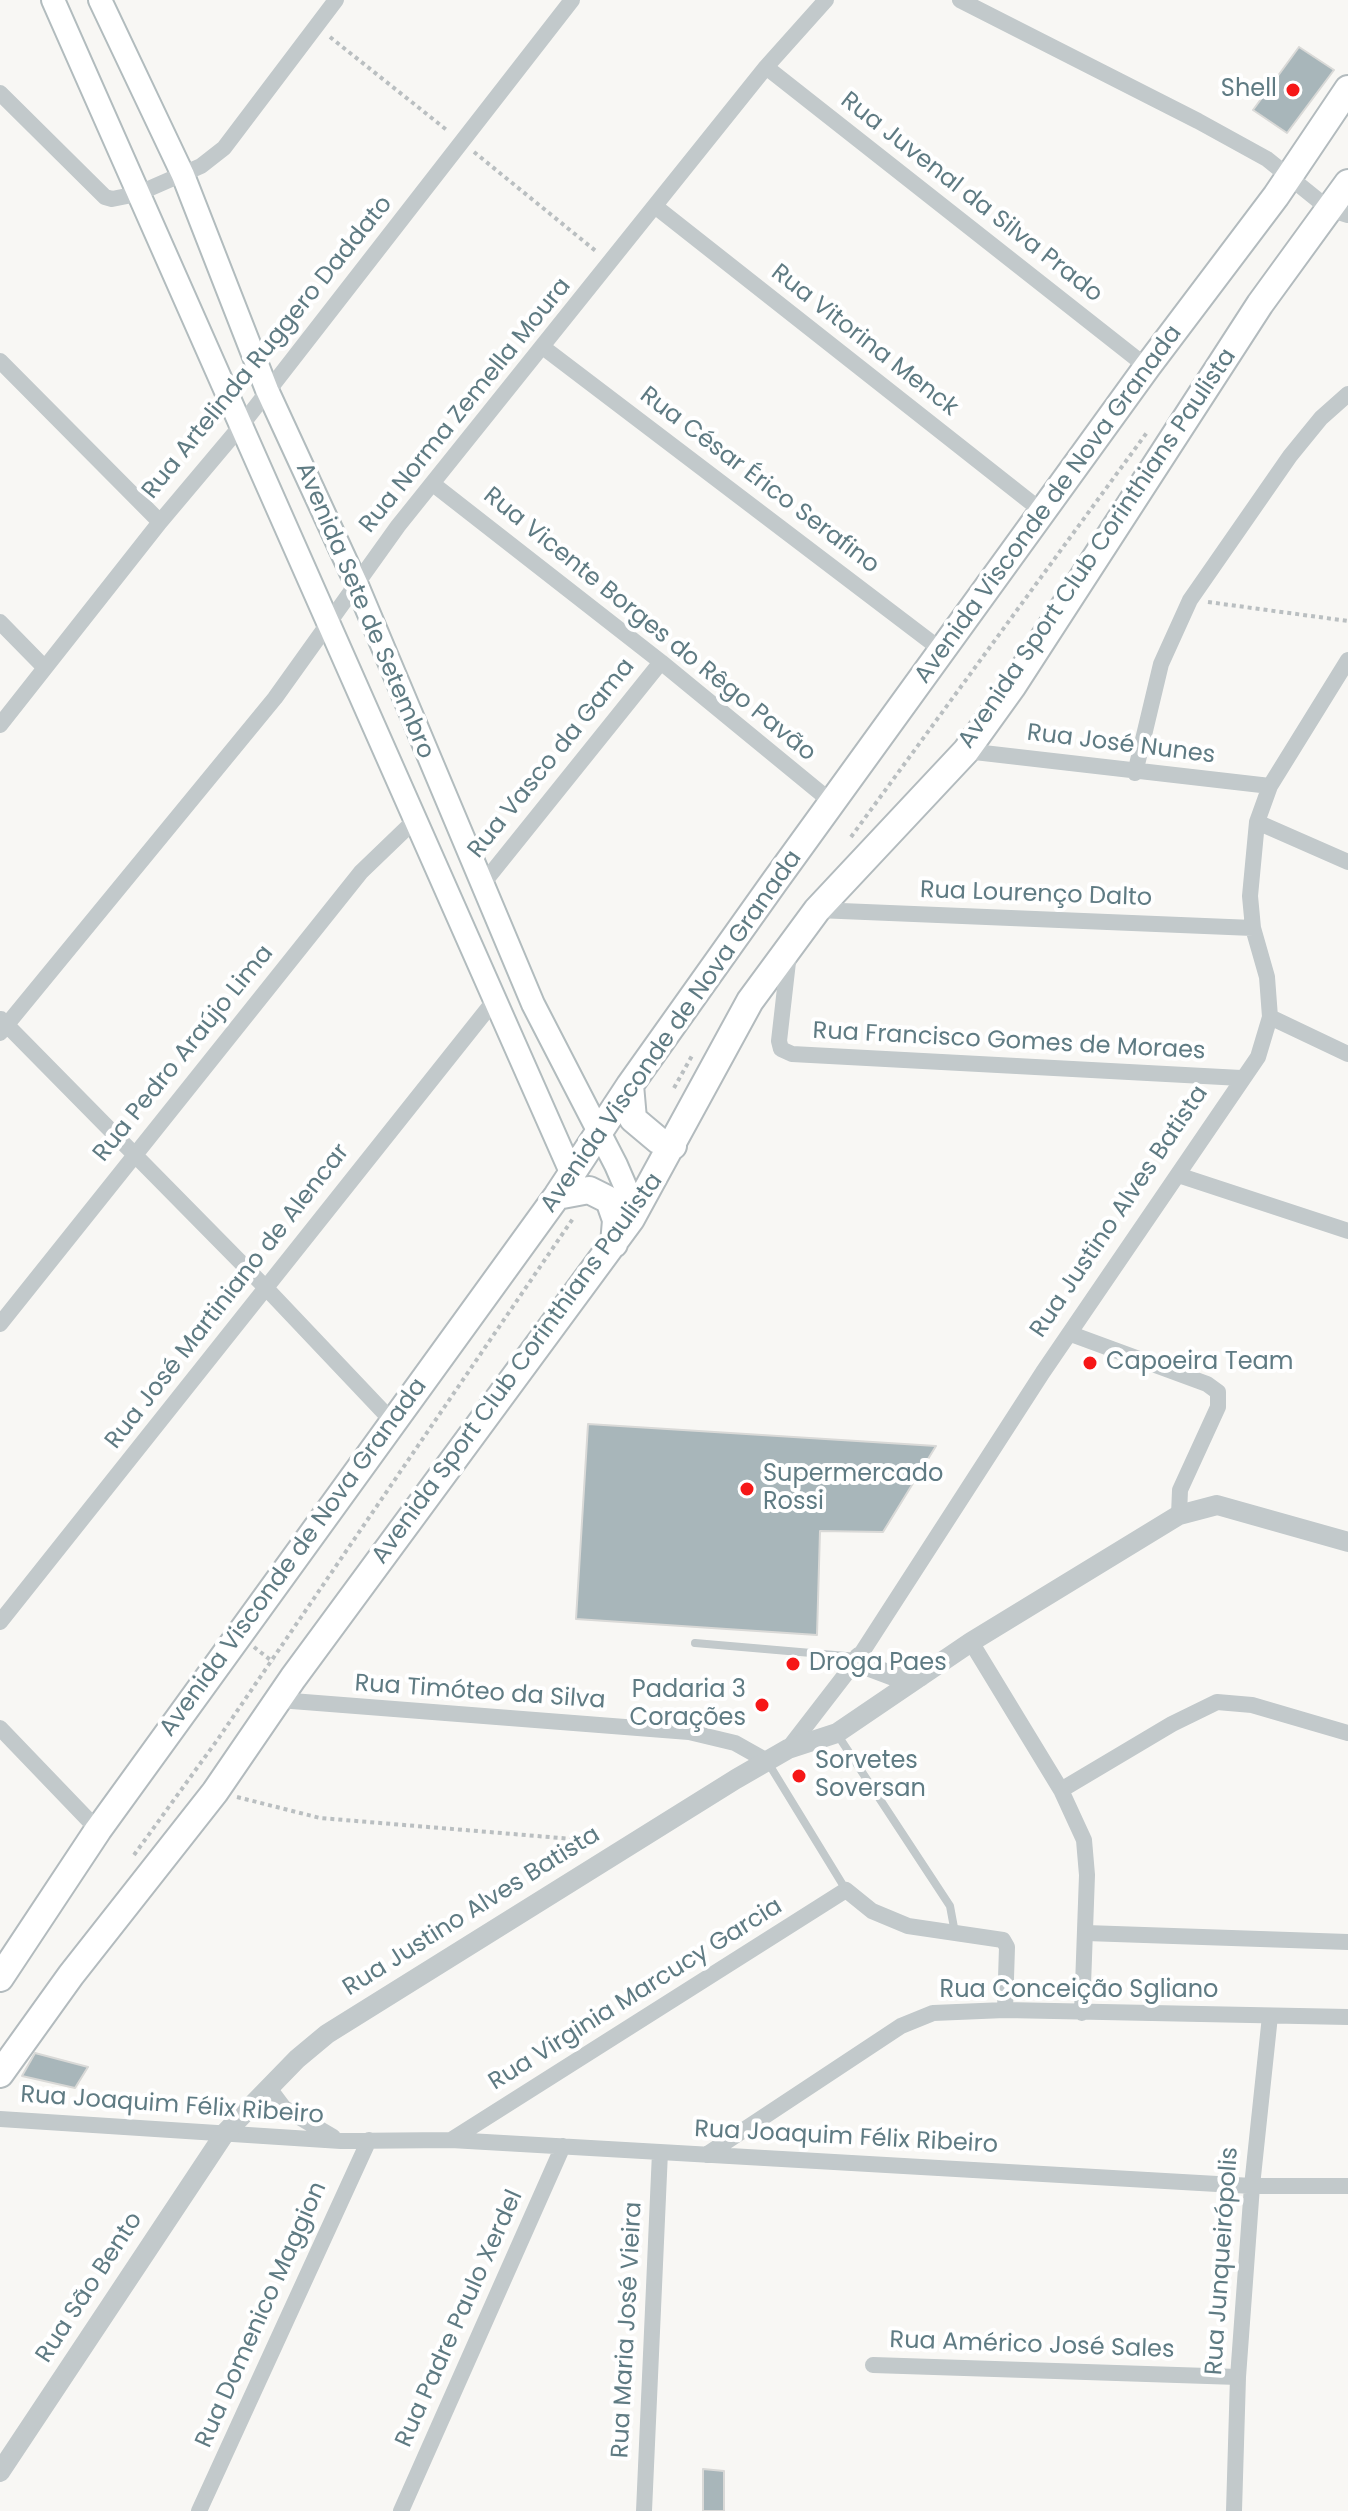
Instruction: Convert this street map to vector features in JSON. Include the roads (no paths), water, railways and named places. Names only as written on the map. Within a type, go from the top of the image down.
[{"type":"main road","name":"Avenida Sete de Setembro","points":[[53,0],[571,1172]]},
{"type":"main road","name":"Avenida Sete de Setembro","points":[[100,0],[183,175],[267,390],[356,583],[533,1004],[626,1189],[631,1219]]},
{"type":"main road","name":"Avenida Visconde de Nova Granada","points":[[0,1978],[98,1830],[557,1196],[630,1085],[1289,175],[1348,89]]},
{"type":"main road","name":"Avenida Sport Club Corinthians Paulista","points":[[0,2074],[71,1975],[215,1792],[286,1689],[614,1244],[673,1146],[743,1013],[817,910],[966,751],[1012,687],[1260,304],[1338,212],[1348,183]]},
{"type":"main road","points":[[630,1085],[633,1119],[658,1140],[673,1146]]},
{"type":"main road","points":[[557,1196],[589,1190],[609,1200],[616,1220],[614,1244]]},
{"type":"street","points":[[0,93],[105,197],[112,199],[137,194],[183,175],[224,148],[336,0]]},
{"type":"street","name":"Rua Artelinda Ruggero Daddato","points":[[0,725],[160,522],[240,427],[572,0]]},
{"type":"street","name":"Rua Norma Zemella Moura","points":[[2,1025],[275,698],[356,583],[433,484],[612,264],[766,67],[826,0]]},
{"type":"street","points":[[960,0],[1161,101],[1289,175],[1338,212]]},
{"type":"street","name":"Rua Juvenal da Silva Prado","points":[[766,67],[1147,367]]},
{"type":"street","name":"Rua Vitorina Menck","points":[[656,207],[1043,512]]},
{"type":"street","name":"Rua César Érico Serafino","points":[[544,348],[944,652]]},
{"type":"street","points":[[0,361],[160,522]]},
{"type":"street","points":[[1135,773],[1161,664],[1190,600],[1290,456],[1321,418],[1348,394]]},
{"type":"street","name":"Rua Vicente Borges do Rêgo Pavão","points":[[433,484],[661,662],[834,804]]},
{"type":"street","points":[[0,622],[45,668]]},
{"type":"street","name":"Rua Justino Alves Batista","points":[[788,1749],[859,1657],[1241,1078],[1258,1057],[1270,1017],[1267,977],[1253,928],[1250,870],[1257,822],[1270,786],[1348,660]]},
{"type":"street","name":"Rua Vasco da Gama","points":[[481,886],[661,662]]},
{"type":"street","name":"Rua José Nunes","points":[[966,751],[1135,773],[1270,786]]},
{"type":"street","name":"Rua Pedro Araújo Lima","points":[[0,1324],[361,872],[414,821]]},
{"type":"street","points":[[1257,822],[1348,862]]},
{"type":"street","name":"Rua Lourenço Dalto","points":[[817,910],[1253,928]]},
{"type":"street","name":"Rua Francisco Gomes de Moraes","points":[[789,949],[779,1041],[781,1049],[792,1054],[1241,1078]]},
{"type":"street","name":"Rua José Martiniano de Alencar","points":[[0,1622],[494,1001]]},
{"type":"street","points":[[1270,1017],[1348,1054]]},
{"type":"street","points":[[2,1025],[266,1288],[393,1422]]},
{"type":"street","points":[[1178,1175],[1348,1231]]},
{"type":"street","points":[[1071,1334],[1207,1384],[1218,1392],[1218,1407],[1180,1490],[1179,1515]]},
{"type":"street","name":"Rua Justino Alves Batista","points":[[225,2133],[297,2059],[339,2026],[767,1761],[788,1749],[837,1733],[971,1642],[1179,1515],[1217,1505],[1348,1542]]},
{"type":"street","points":[[971,1642],[1061,1790],[1084,1840],[1086,1933],[1082,2013]]},
{"type":"street","points":[[859,1657],[872,1668],[896,1677],[920,1677]]},
{"type":"street","name":"Rua Timóteo da Silva","points":[[286,1689],[689,1732],[735,1743],[767,1761]]},
{"type":"street","points":[[1061,1790],[1172,1724],[1217,1702],[1252,1705],[1348,1733]]},
{"type":"street","points":[[0,1728],[98,1830]]},
{"type":"street","points":[[846,1890],[872,1911],[890,1919],[925,1929],[1003,1940],[1007,1947],[1005,2010]]},
{"type":"street","name":"Rua Virginia Marcucy Garcia","points":[[451,2140],[846,1890]]},
{"type":"street","points":[[1086,1933],[1348,1942]]},
{"type":"street","name":"Rua Conceição Sgliano","points":[[706,2155],[901,2026],[933,2013],[1005,2010],[1348,2017]]},
{"type":"street","name":"Rua Junqueirópolis","points":[[1234,2511],[1238,2377],[1252,2186],[1270,2016]]},
{"type":"street","name":"Rua Joaquim Félix Ribeiro","points":[[269,2088],[295,2116],[341,2141]]},
{"type":"street","name":"Rua Joaquim Félix Ribeiro","points":[[0,2119],[341,2141],[451,2140],[1252,2186],[1348,2186]]},
{"type":"street","name":"Rua São Bento","points":[[0,2472],[225,2133]]},
{"type":"street","name":"Rua Domenico Maggion","points":[[199,2511],[369,2140]]},
{"type":"street","name":"Rua Padre Paulo Xerdel","points":[[401,2511],[563,2146]]},
{"type":"street","name":"Rua Maria José Vieira","points":[[644,2511],[660,2152]]},
{"type":"street","name":"Rua Américo José Sales","points":[[873,2365],[1238,2377]]},
{"type":"lane","points":[[695,1643],[859,1657]]},
{"type":"lane","points":[[837,1733],[950,1906],[955,1933]]},
{"type":"lane","points":[[767,1761],[846,1890]]},
{"type":"place","name":"Shell","points":[[1293,90]]},
{"type":"place","name":"Capoeira Team","points":[[1090,1363]]},
{"type":"place","name":"Supermercado Rossi","points":[[747,1489]]},
{"type":"place","name":"Droga Paes","points":[[793,1664]]},
{"type":"place","name":"Padaria 3 Corações","points":[[762,1705]]},
{"type":"place","name":"Sorvetes Soversan","points":[[799,1776]]}]
